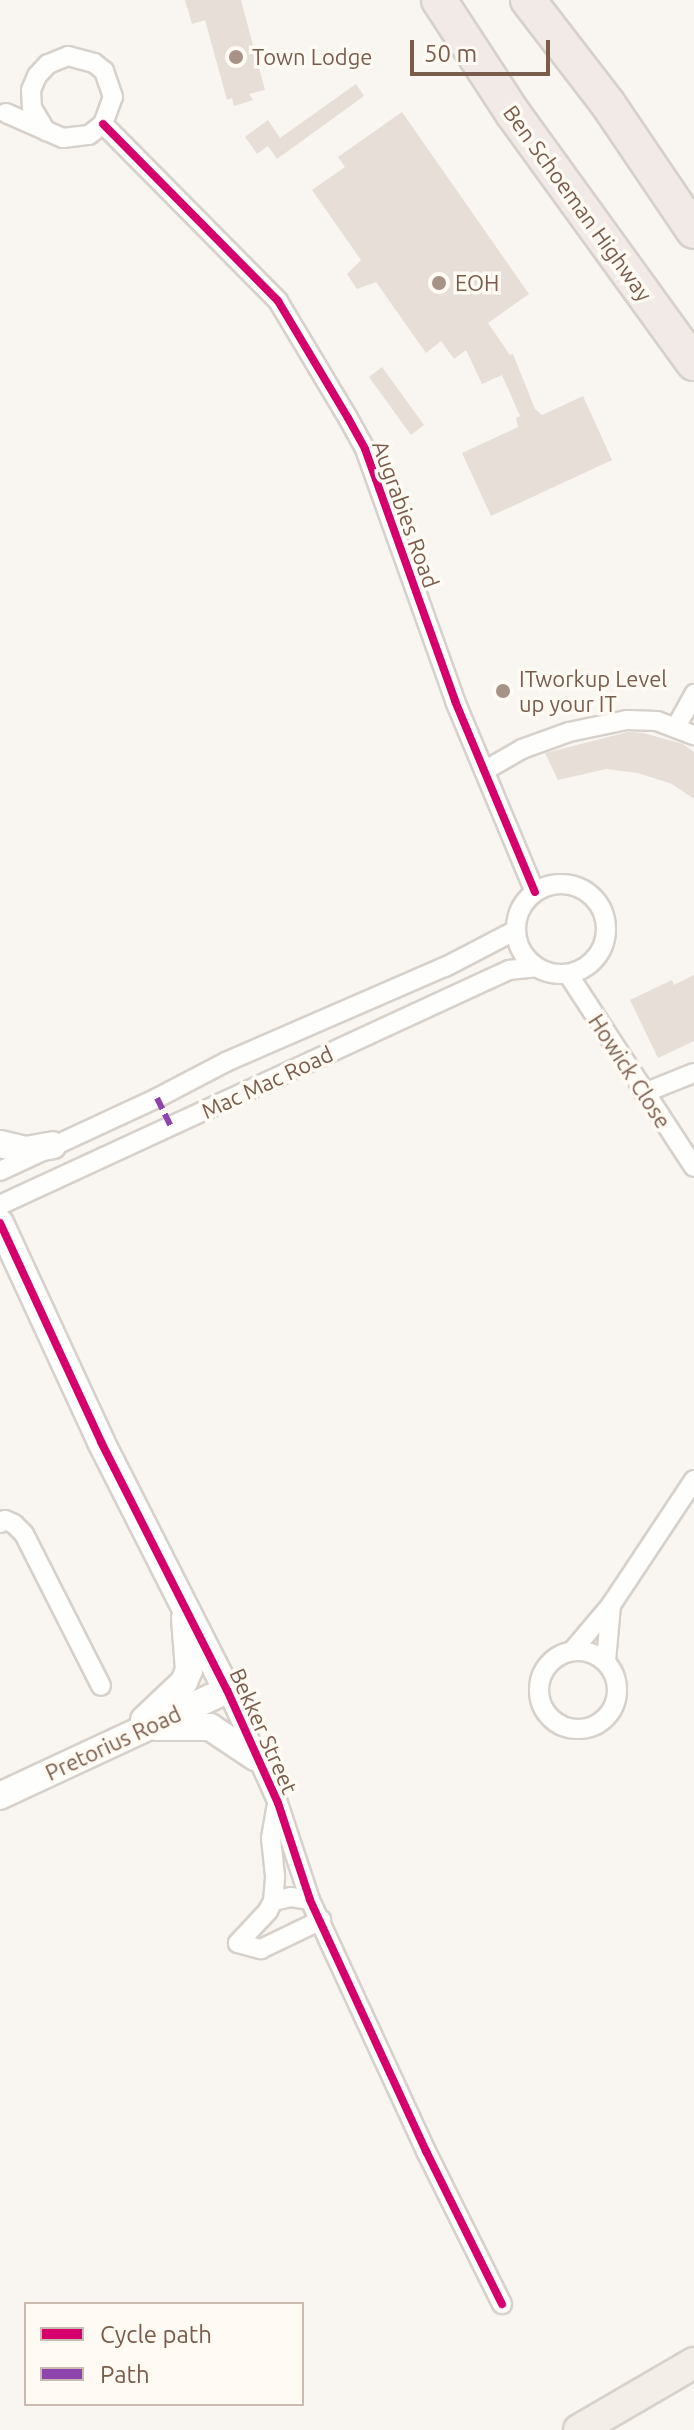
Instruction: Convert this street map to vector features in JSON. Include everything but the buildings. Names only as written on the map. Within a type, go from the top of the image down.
[{"type":"highway","name":"Ben Schoeman Highway","points":[[439,0],[512,112],[694,363]]},
{"type":"highway","points":[[528,0],[694,210]]},
{"type":"highway","points":[[608,104],[694,231]]},
{"type":"highway","points":[[512,112],[694,391]]},
{"type":"main road","points":[[579,2430],[694,2363]]},
{"type":"street","points":[[68,56],[94,63],[111,83],[113,97],[103,124],[89,135],[72,139],[3,115],[31,90],[37,76],[54,60],[68,56]]},
{"type":"street","points":[[31,90],[32,108],[46,131]]},
{"type":"street","name":"Augrabies Road","points":[[103,124],[206,226],[288,316],[365,449],[455,701],[535,892]]},
{"type":"street","points":[[676,727],[694,694]]},
{"type":"street","points":[[484,771],[522,749],[569,732],[642,718],[694,735]]},
{"type":"street","points":[[548,886],[577,887],[600,907],[605,936],[591,962],[568,974],[550,974],[536,967],[518,945],[516,930],[524,903],[535,892],[548,886]]},
{"type":"street","name":"Mac Mac Road","points":[[0,1171],[157,1098],[226,1062],[445,967],[516,930]]},
{"type":"street","name":"Mac Mac Road","points":[[0,1205],[509,970],[536,967]]},
{"type":"street","name":"Howick Close","points":[[568,974],[694,1167]]},
{"type":"street","points":[[226,1062],[240,1094]]},
{"type":"street","points":[[644,1093],[694,1073]]},
{"type":"street","points":[[0,1144],[26,1150],[53,1145]]},
{"type":"street","name":"Bekker Street","points":[[0,1223],[101,1442],[185,1602],[227,1690],[278,1803],[310,1900],[426,2151],[502,2304]]},
{"type":"street","points":[[573,1650],[611,1605],[694,1480]]},
{"type":"street","points":[[0,1523],[5,1520],[14,1524],[24,1534],[101,1686]]},
{"type":"street","points":[[138,1731],[169,1699],[189,1670],[185,1602]]},
{"type":"street","points":[[606,1661],[611,1605]]},
{"type":"street","points":[[573,1650],[590,1652],[606,1661],[616,1677],[618,1696],[611,1713],[598,1725],[580,1730],[562,1727],[547,1715],[540,1700],[539,1683],[545,1668],[557,1656],[573,1650]]},
{"type":"street","name":"Pretorius Road","points":[[0,1796],[227,1690]]},
{"type":"street","points":[[138,1731],[210,1727],[255,1757]]},
{"type":"street","points":[[278,1803],[271,1838],[275,1876],[273,1901],[268,1911],[238,1943],[261,1949],[321,1920]]},
{"type":"street","points":[[273,1901],[291,1897],[310,1900]]},
{"type":"marked path","points":[[157,1098],[171,1127]]},
{"type":"cycle path","points":[[103,124],[278,301],[348,418],[365,449],[455,701],[535,892]]},
{"type":"cycle path","points":[[0,1223],[101,1442],[227,1690],[278,1803],[310,1900],[426,2151],[502,2304]]},
{"type":"place","name":"Town Lodge","points":[[236,57]]},
{"type":"place","name":"EOH","points":[[439,283]]},
{"type":"place","name":"ITworkup Level up your IT","points":[[503,691]]}]
